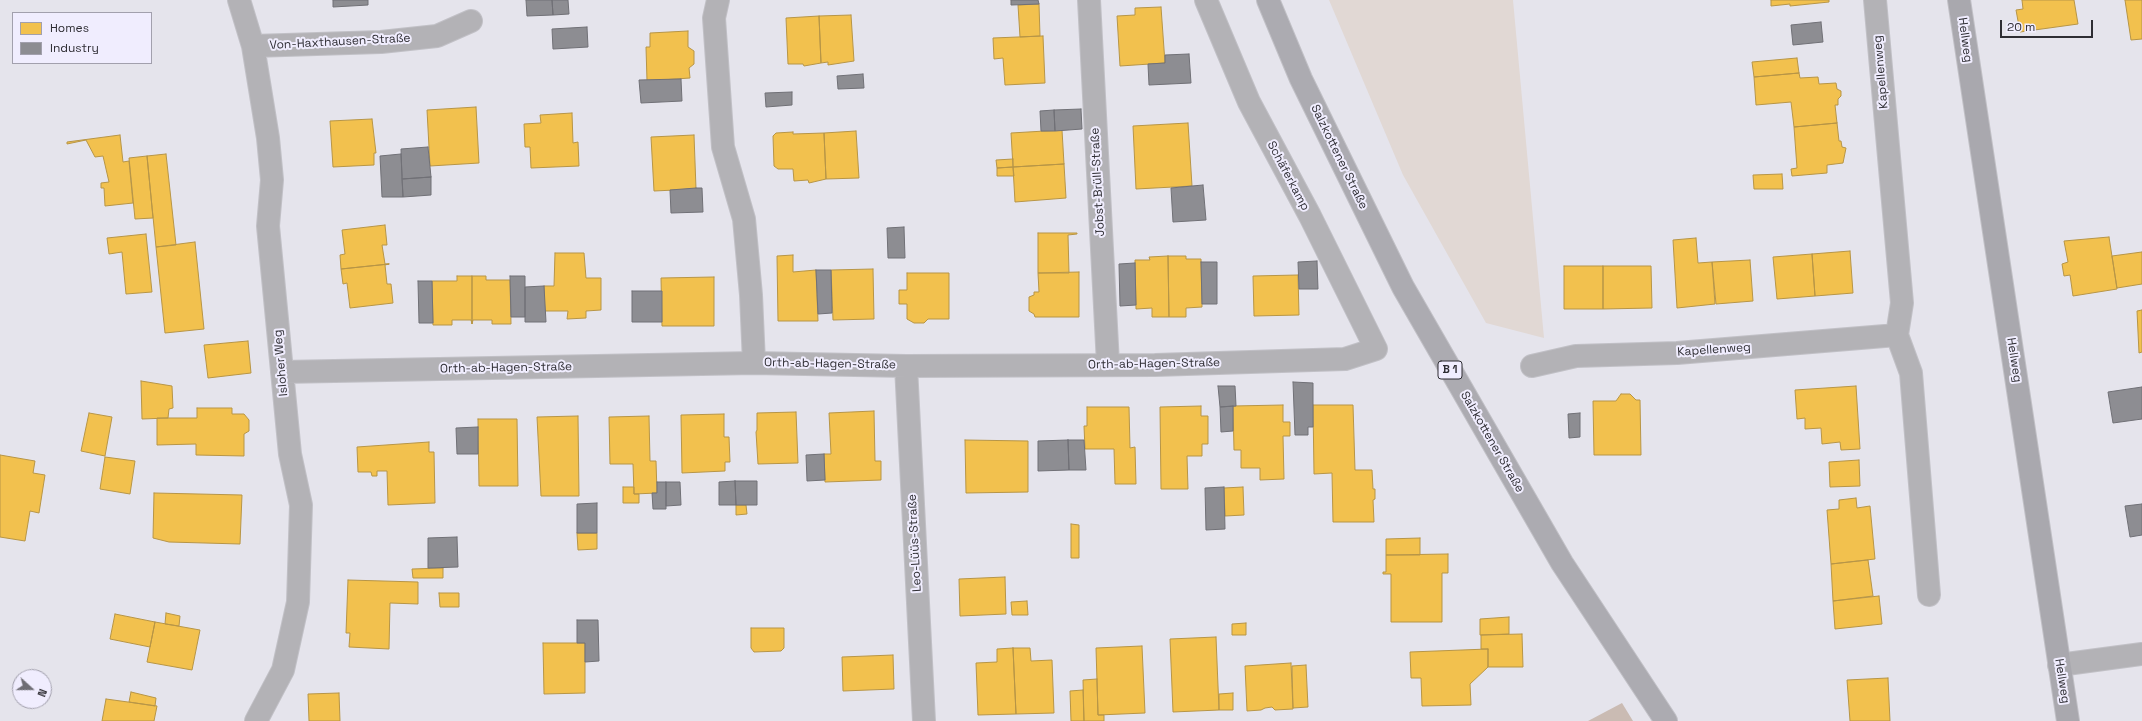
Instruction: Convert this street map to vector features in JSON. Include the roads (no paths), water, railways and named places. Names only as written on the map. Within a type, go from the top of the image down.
[{"type":"main road","name":"Salzkottener Straße","points":[[1268,0],[1301,79],[1403,287],[1562,563],[1666,721]]},
{"type":"main road","name":"Hellweg","points":[[1959,0],[2068,721]]},
{"type":"street","name":"Isloher Weg","points":[[239,0],[253,46],[268,138],[272,180],[268,226],[290,454],[301,505],[298,602],[283,670],[256,721]]},
{"type":"street","points":[[718,0],[714,18],[723,147],[744,219],[752,295],[754,363]]},
{"type":"street","name":"Jobst-Brüll-Straße","points":[[1089,0],[1108,364]]},
{"type":"street","name":"Schäferkamp","points":[[1206,0],[1249,102],[1310,216],[1376,349]]},
{"type":"street","name":"Kapellenweg","points":[[1875,0],[1902,303],[1897,335],[1911,373],[1929,595]]},
{"type":"street","name":"Von-Haxthausen-Straße","points":[[253,46],[381,42],[437,36],[471,21]]},
{"type":"street","name":"Kapellenweg","points":[[1532,366],[1576,356],[1677,353],[1897,335]]},
{"type":"street","name":"Orth-ab-Hagen-Straße","points":[[282,372],[754,363],[906,366],[1155,365],[1345,359],[1376,349]]},
{"type":"street","name":"Leo-Lüüs-Straße","points":[[906,366],[924,721]]},
{"type":"street","points":[[2060,665],[2142,654]]}]
